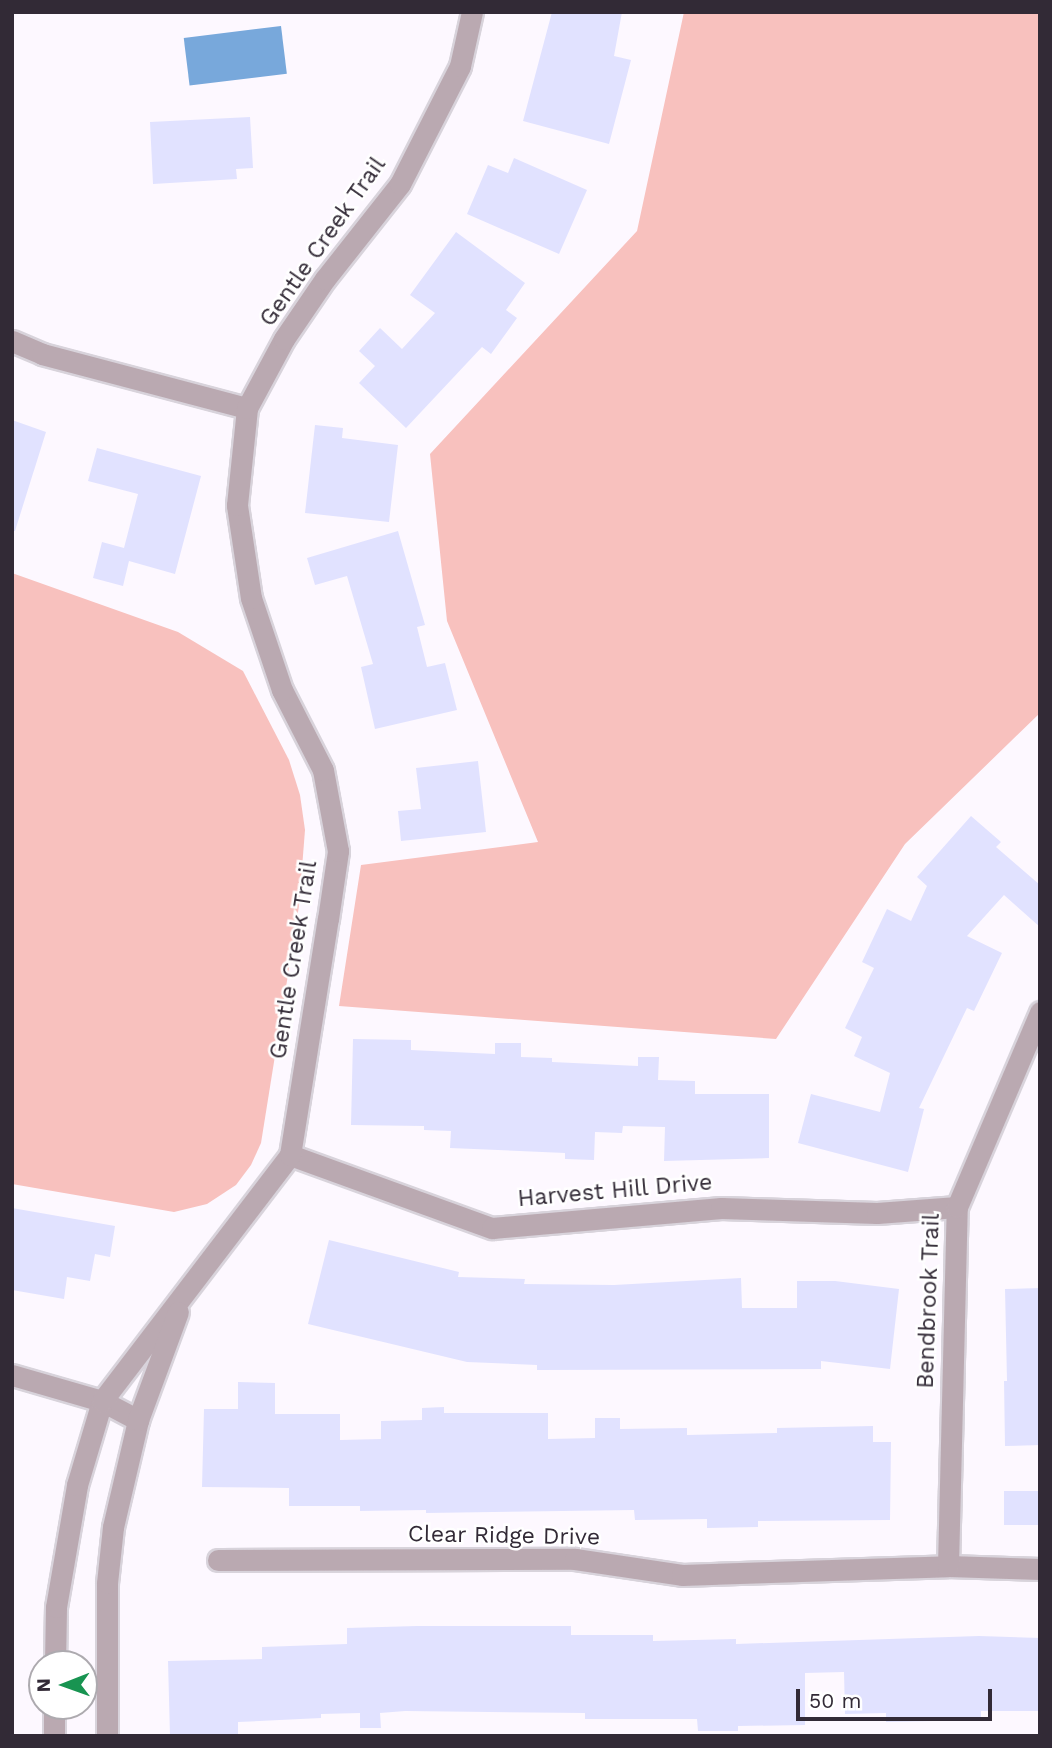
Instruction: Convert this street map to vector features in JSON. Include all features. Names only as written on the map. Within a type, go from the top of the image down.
[{"type":"street","name":"Gentle Creek Trail","points":[[55,1650],[56,1607],[77,1485],[102,1401],[290,1155],[338,851],[323,770],[282,690],[251,598],[237,505],[247,408],[284,339],[318,289],[400,184],[460,66],[472,12]]},
{"type":"street","points":[[12,341],[42,354],[247,408]]},
{"type":"street","name":"Bendbrook Trail","points":[[948,1566],[957,1207],[1040,1012]]},
{"type":"street","name":"Harvest Hill Drive","points":[[290,1155],[492,1228],[722,1208],[877,1213],[957,1207]]},
{"type":"street","name":"Gentle Creek Trail","points":[[107,1736],[107,1583],[113,1527],[138,1420],[186,1290]]},
{"type":"street","points":[[12,1376],[102,1401],[138,1420]]},
{"type":"street","name":"Clear Ridge Drive","points":[[218,1560],[575,1559],[682,1575],[948,1566],[1040,1570]]},
{"type":"shaded area","points":[[684,12],[1040,12],[1040,713],[905,844],[776,1039],[339,1006],[361,865],[538,842],[447,621],[430,454],[637,231]]},
{"type":"shaded area","points":[[12,573],[178,632],[243,671],[289,760],[300,795],[305,830],[299,906],[261,1143],[251,1165],[236,1185],[207,1204],[174,1212],[12,1184]]},
{"type":"water","points":[[281,26],[287,74],[190,86],[184,38]]},
{"type":"building","points":[[552,12],[622,12],[614,56],[631,60],[609,144],[523,121]]},
{"type":"building","points":[[250,117],[253,168],[236,169],[237,179],[153,184],[150,122]]},
{"type":"building","points":[[514,158],[587,190],[559,254],[467,214],[488,165],[508,173]]},
{"type":"building","points":[[456,232],[525,283],[506,310],[517,318],[491,354],[482,347],[406,428],[359,383],[375,366],[359,351],[380,328],[402,349],[435,313],[410,295]]},
{"type":"building","points":[[12,420],[46,432],[15,531],[12,531]]},
{"type":"building","points":[[315,425],[343,428],[342,438],[398,445],[389,522],[305,513]]},
{"type":"building","points":[[97,448],[201,476],[175,574],[129,561],[123,586],[93,578],[102,542],[124,548],[138,494],[88,481]]},
{"type":"building","points":[[398,531],[425,625],[417,627],[427,667],[445,663],[457,710],[375,729],[361,667],[373,664],[347,576],[315,585],[307,558]]},
{"type":"building","points":[[478,761],[486,832],[401,841],[398,811],[421,809],[416,768]]},
{"type":"building","points":[[971,816],[1001,842],[996,847],[1040,885],[1040,927],[1004,895],[967,936],[1002,953],[974,1011],[967,1008],[919,1108],[924,1109],[908,1172],[798,1143],[811,1094],[880,1112],[890,1073],[854,1056],[862,1037],[845,1028],[874,968],[862,962],[887,909],[911,921],[927,886],[917,877]]},
{"type":"building","points":[[353,1039],[411,1040],[411,1050],[495,1054],[495,1043],[521,1043],[521,1057],[552,1058],[552,1062],[638,1066],[638,1057],[659,1057],[658,1080],[695,1081],[695,1094],[769,1094],[769,1158],[664,1161],[665,1127],[623,1126],[622,1133],[595,1132],[594,1160],[565,1159],[565,1153],[450,1148],[451,1131],[424,1130],[424,1126],[351,1125]]},
{"type":"building","points":[[12,1208],[115,1226],[110,1257],[95,1254],[90,1281],[67,1277],[64,1299],[12,1290]]},
{"type":"building","points":[[329,1240],[459,1272],[458,1277],[525,1279],[524,1284],[614,1285],[741,1278],[742,1308],[797,1308],[797,1281],[835,1281],[899,1289],[890,1369],[821,1361],[821,1369],[537,1370],[537,1365],[467,1362],[308,1324]]},
{"type":"building","points":[[1040,1288],[1040,1445],[1005,1446],[1005,1289]]},
{"type":"building","points":[[238,1382],[275,1383],[275,1414],[340,1414],[340,1440],[381,1439],[381,1421],[422,1420],[422,1408],[444,1407],[444,1413],[548,1413],[548,1439],[595,1438],[595,1418],[620,1418],[620,1429],[687,1428],[687,1435],[777,1433],[777,1428],[873,1426],[873,1442],[891,1442],[890,1520],[758,1521],[758,1527],[707,1528],[707,1519],[635,1520],[634,1510],[426,1513],[426,1510],[360,1511],[360,1506],[289,1506],[289,1488],[202,1487],[204,1409],[238,1409]]},
{"type":"building","points":[[1004,1491],[1040,1491],[1040,1525],[1004,1525]]},
{"type":"building","points":[[571,1626],[571,1635],[653,1635],[653,1641],[736,1639],[736,1644],[979,1636],[1040,1638],[1040,1711],[981,1711],[981,1720],[886,1722],[886,1713],[845,1714],[844,1672],[805,1673],[805,1725],[738,1726],[738,1731],[698,1731],[697,1719],[585,1719],[585,1713],[405,1711],[380,1713],[381,1728],[360,1728],[360,1713],[321,1714],[321,1718],[238,1722],[238,1736],[170,1736],[168,1661],[262,1659],[262,1647],[347,1644],[347,1628]]}]
